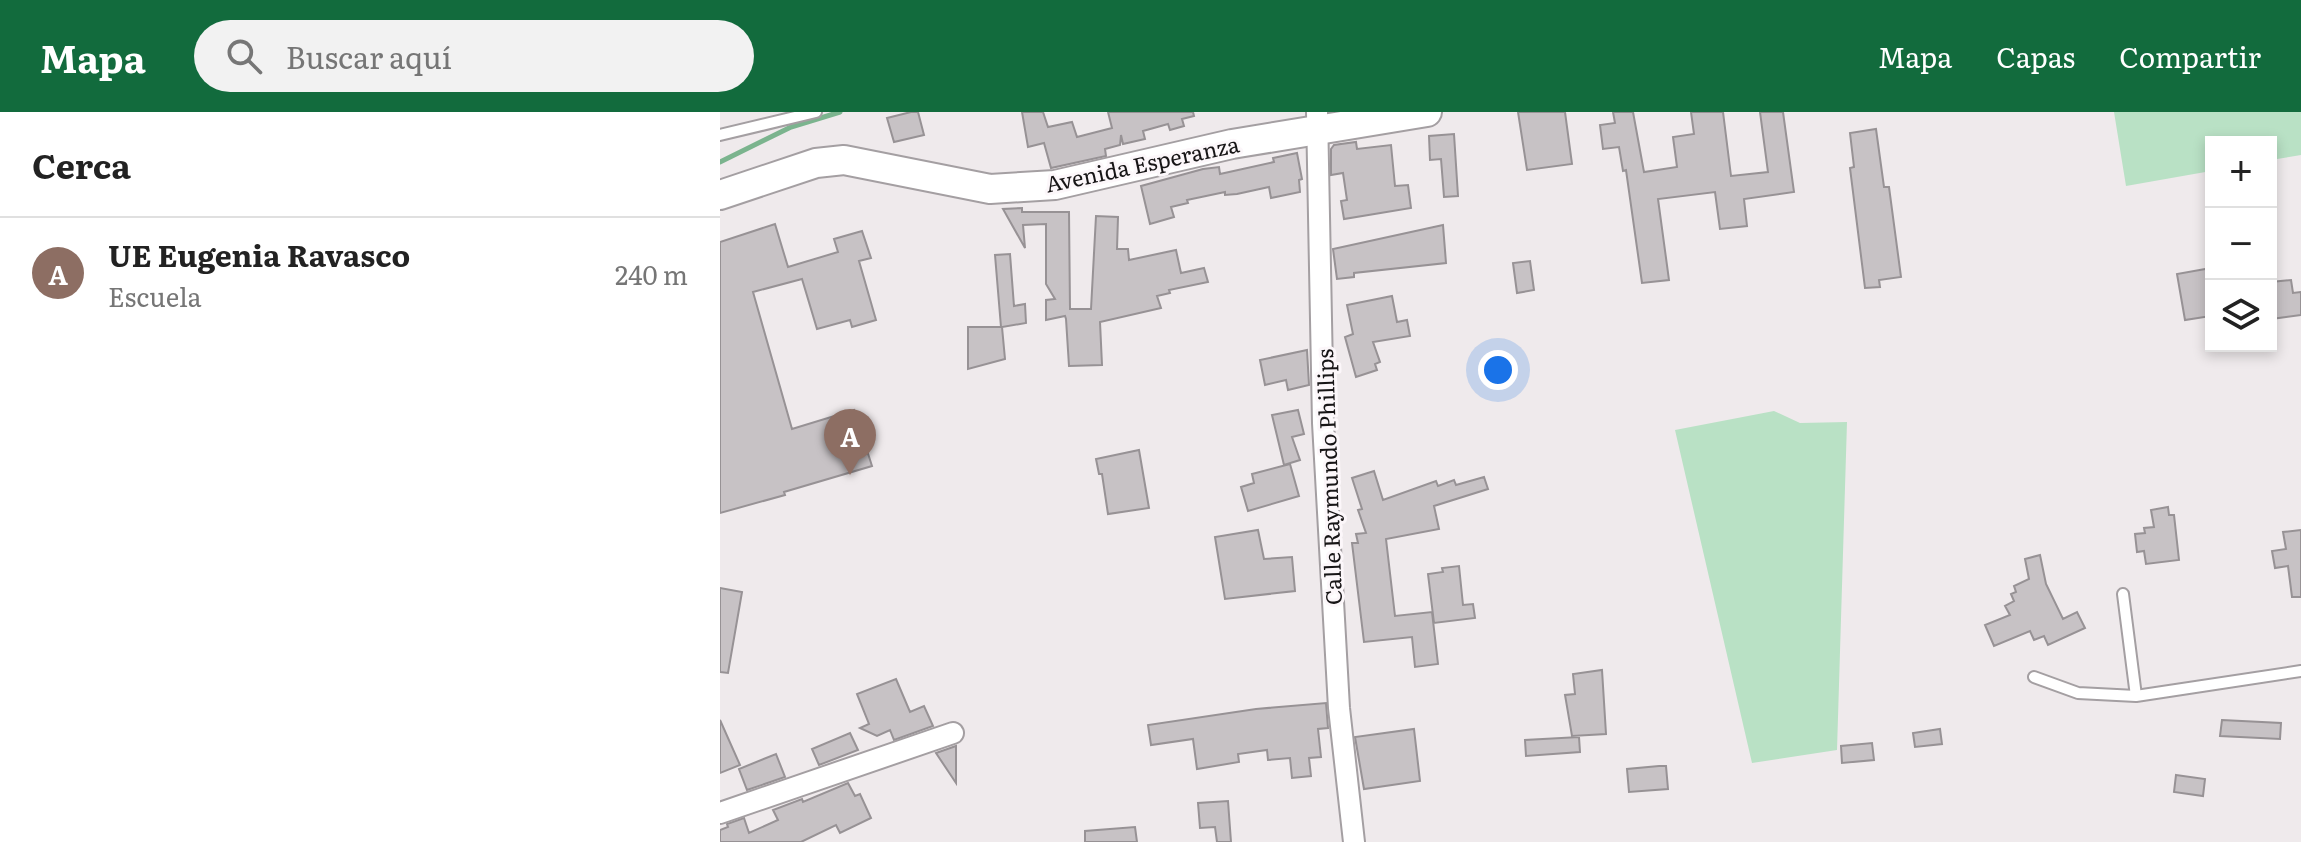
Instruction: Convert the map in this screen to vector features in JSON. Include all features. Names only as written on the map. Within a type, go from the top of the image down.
[{"type":"main road","name":"Avenida Esperanza","points":[[720,195],[816,163],[844,160],[990,189],[1055,185],[1318,121],[1427,112]]},
{"type":"street","name":"Calle Raymundo Phillips","points":[[1318,121],[1323,423],[1339,708],[1354,842]]},
{"type":"street","points":[[720,813],[953,733]]},
{"type":"lane","points":[[720,135],[816,112]]},
{"type":"lane","points":[[2123,594],[2136,696]]},
{"type":"lane","points":[[2034,677],[2078,693],[2136,696],[2301,671]]},
{"type":"green space","points":[[2114,112],[2301,112],[2301,155],[2277,159],[2277,136],[2205,136],[2205,172],[2126,186]]},
{"type":"green space","points":[[1774,411],[1800,423],[1847,422],[1837,750],[1752,763],[1675,430]]},
{"type":"building","points":[[918,112],[924,135],[894,142],[887,118]]},
{"type":"building","points":[[1022,112],[1043,112],[1048,127],[1072,122],[1077,137],[1112,128],[1108,112],[1193,112],[1194,116],[1182,119],[1184,126],[1170,130],[1168,124],[1143,131],[1145,139],[1123,144],[1121,135],[1120,145],[1105,149],[1106,156],[1051,168],[1044,143],[1028,147]]},
{"type":"building","points":[[1518,112],[1565,112],[1572,164],[1527,170]]},
{"type":"building","points":[[1613,112],[1633,112],[1644,172],[1677,167],[1673,137],[1694,134],[1691,112],[1723,112],[1731,176],[1768,172],[1760,112],[1783,112],[1794,192],[1744,199],[1747,226],[1720,229],[1715,192],[1658,199],[1669,280],[1642,283],[1626,170],[1623,171],[1619,147],[1603,149],[1600,125],[1615,123]]},
{"type":"building","points":[[1876,129],[1884,187],[1889,187],[1901,277],[1879,280],[1880,287],[1865,288],[1850,168],[1854,167],[1850,133]]},
{"type":"building","points":[[1454,134],[1458,196],[1444,197],[1441,159],[1430,160],[1429,136]]},
{"type":"building","points":[[1356,142],[1357,149],[1391,145],[1395,186],[1408,185],[1411,208],[1344,219],[1341,201],[1347,200],[1343,173],[1331,175],[1331,149],[1334,145]]},
{"type":"building","points":[[1297,153],[1302,179],[1299,180],[1300,192],[1271,198],[1269,187],[1187,200],[1188,203],[1171,207],[1174,217],[1150,224],[1141,186],[1203,169],[1219,167],[1220,174],[1274,162],[1273,158]]},
{"type":"building","points":[[1022,208],[1022,212],[1069,212],[1070,309],[1091,309],[1096,216],[1118,217],[1117,249],[1128,249],[1129,260],[1176,250],[1181,273],[1204,268],[1208,282],[1169,290],[1170,293],[1157,296],[1161,308],[1100,322],[1102,365],[1069,366],[1065,316],[1046,320],[1046,300],[1055,299],[1046,284],[1046,224],[1023,225],[1025,248],[1003,209]]},
{"type":"building","points":[[775,224],[788,267],[838,252],[834,239],[862,231],[871,258],[859,261],[876,320],[852,327],[850,320],[817,329],[802,279],[753,292],[792,429],[854,410],[872,466],[720,513],[720,242]]},
{"type":"building","points":[[1443,225],[1446,263],[1354,273],[1354,277],[1337,279],[1333,249]]},
{"type":"building","points":[[1010,254],[1014,306],[1025,304],[1026,323],[1002,327],[1005,359],[968,369],[968,327],[1001,327],[995,255]]},
{"type":"building","points":[[1530,261],[1534,290],[1517,293],[1513,263]]},
{"type":"building","points":[[2205,269],[2205,317],[2185,320],[2177,274]]},
{"type":"building","points":[[2291,280],[2293,293],[2301,292],[2301,315],[2277,318],[2277,281]]},
{"type":"building","points":[[1392,296],[1397,322],[1407,320],[1410,336],[1373,342],[1380,362],[1375,364],[1377,370],[1356,377],[1345,337],[1353,334],[1347,305]]},
{"type":"building","points":[[1307,350],[1309,385],[1288,390],[1286,380],[1265,385],[1260,360]]},
{"type":"building","points":[[1298,410],[1304,434],[1292,437],[1300,460],[1284,465],[1272,415]]},
{"type":"building","points":[[1139,450],[1149,508],[1108,514],[1102,474],[1099,474],[1096,459]]},
{"type":"building","points":[[1290,464],[1299,496],[1248,511],[1241,487],[1254,483],[1252,474]]},
{"type":"building","points":[[1374,471],[1383,500],[1436,481],[1438,486],[1454,480],[1456,485],[1484,477],[1488,489],[1434,506],[1439,529],[1386,539],[1395,616],[1432,612],[1438,664],[1415,667],[1412,637],[1364,642],[1352,543],[1358,543],[1356,534],[1366,533],[1352,478]]},
{"type":"building","points":[[2168,507],[2169,515],[2174,515],[2179,560],[2146,564],[2144,551],[2137,552],[2135,534],[2145,533],[2144,528],[2154,527],[2151,510]]},
{"type":"building","points":[[1258,530],[1264,559],[1292,557],[1295,591],[1225,599],[1215,537]]},
{"type":"building","points":[[2301,530],[2301,597],[2292,597],[2288,566],[2275,568],[2272,551],[2286,549],[2283,532]]},
{"type":"building","points":[[2040,555],[2046,584],[2063,619],[2077,612],[2085,628],[2048,645],[2044,636],[2034,640],[2030,631],[1994,646],[1985,625],[2010,615],[2005,606],[2014,601],[2011,594],[2016,592],[2014,586],[2029,579],[2025,559]]},
{"type":"building","points":[[1459,566],[1463,605],[1473,604],[1475,618],[1434,623],[1428,574]]},
{"type":"building","points":[[720,588],[742,592],[728,673],[720,672]]},
{"type":"building","points":[[1602,670],[1606,734],[1572,736],[1565,695],[1575,694],[1573,674]]},
{"type":"building","points":[[896,679],[910,712],[924,706],[933,726],[894,740],[890,730],[877,736],[860,728],[869,724],[857,694]]},
{"type":"building","points":[[1326,703],[1328,728],[1318,729],[1321,757],[1309,758],[1311,776],[1292,778],[1290,758],[1268,760],[1267,750],[1238,754],[1239,762],[1197,769],[1193,739],[1151,745],[1148,725],[1256,709]]},
{"type":"building","points":[[720,720],[740,765],[720,773]]},
{"type":"building","points":[[2222,720],[2281,723],[2280,739],[2220,736]]},
{"type":"building","points":[[1414,729],[1420,781],[1364,789],[1355,737]]},
{"type":"building","points":[[1940,729],[1942,744],[1915,747],[1913,733]]},
{"type":"building","points":[[850,733],[858,750],[819,765],[812,749]]},
{"type":"building","points":[[1579,737],[1580,752],[1526,756],[1525,740]]},
{"type":"building","points":[[1872,743],[1874,760],[1842,763],[1841,746]]},
{"type":"building","points":[[956,746],[956,783],[936,753]]},
{"type":"building","points":[[776,754],[785,777],[747,790],[739,769]]},
{"type":"building","points":[[1666,766],[1668,789],[1629,792],[1627,769]]},
{"type":"building","points":[[2176,775],[2205,779],[2203,796],[2174,792]]},
{"type":"building","points":[[848,783],[855,796],[860,794],[871,818],[840,833],[836,825],[801,842],[720,842],[720,830],[728,827],[727,824],[744,818],[749,833],[778,820],[773,810],[802,799],[803,802]]},
{"type":"building","points":[[1228,801],[1231,842],[1217,842],[1215,827],[1200,828],[1198,803]]},
{"type":"building","points":[[1135,827],[1137,842],[1085,842],[1085,831]]},
{"type":"waterway","points":[[720,162],[791,127],[840,112]]},
{"type":"place","name":"UE Eugenia Ravasco","points":[[850,475]]}]
